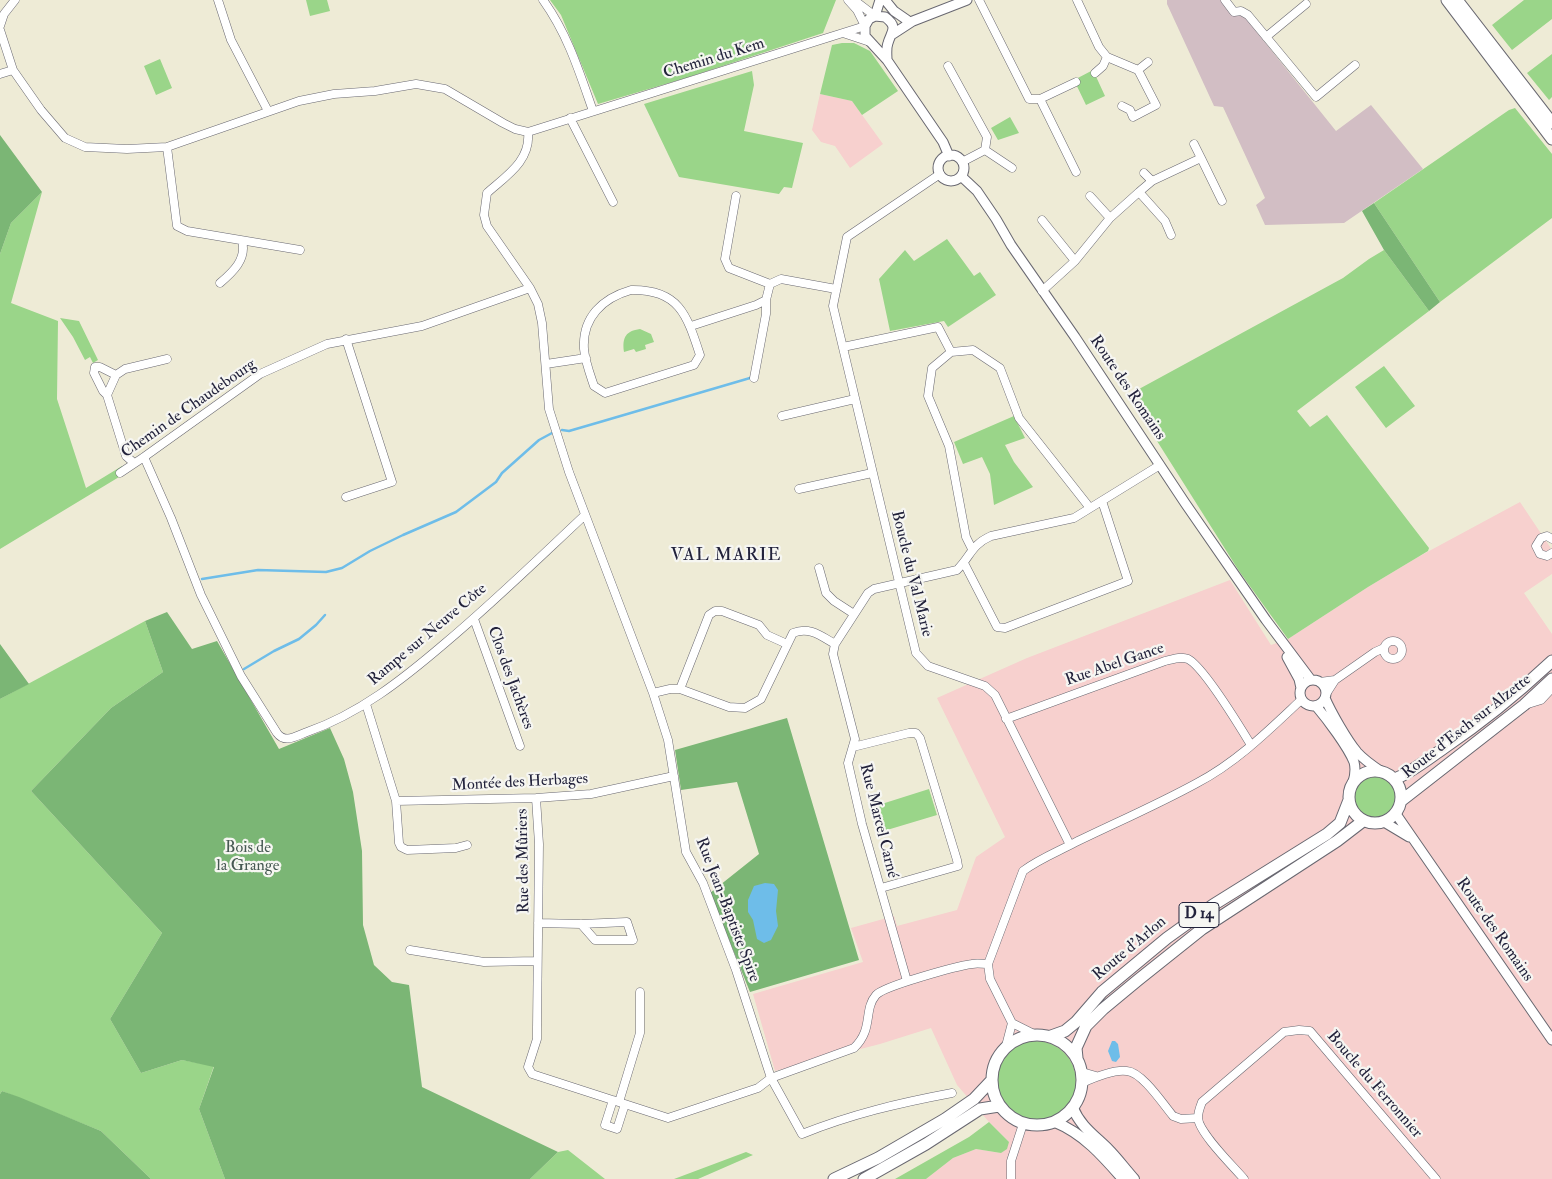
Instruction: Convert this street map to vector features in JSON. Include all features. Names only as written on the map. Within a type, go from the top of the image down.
[{"type":"main road","points":[[1447,0],[1552,139]]},
{"type":"main road","points":[[1457,0],[1552,123]]},
{"type":"main road","points":[[1395,780],[1416,768],[1474,728],[1506,703],[1552,661]]},
{"type":"main road","name":"Route d'Esch sur Alzette","points":[[1402,801],[1524,705],[1552,679]]},
{"type":"main road","points":[[1371,771],[1382,772],[1395,780],[1399,786],[1402,801],[1396,814],[1384,822],[1373,824],[1363,821],[1356,816],[1351,809],[1350,791],[1354,782],[1361,775],[1371,771]]},
{"type":"main road","name":"Route d'Arlon","points":[[1051,1036],[1070,1027],[1102,992],[1167,938],[1213,905],[1327,834],[1340,823],[1349,800]]},
{"type":"main road","name":"Route d'Arlon","points":[[1077,1058],[1076,1048],[1086,1026],[1103,1009],[1151,969],[1202,929],[1337,841],[1363,821]]},
{"type":"main road","points":[[1034,1034],[1051,1036],[1066,1045],[1077,1058],[1082,1078],[1081,1094],[1065,1117],[1055,1122],[1037,1126],[1023,1124],[1010,1117],[999,1106],[993,1094],[991,1081],[996,1060],[1006,1046],[1018,1038],[1034,1034]]},
{"type":"main road","points":[[834,1179],[878,1158],[944,1119],[974,1099],[991,1081]]},
{"type":"main road","points":[[864,1179],[926,1144],[980,1109],[999,1106]]},
{"type":"main road","points":[[1073,1108],[1077,1119],[1084,1128],[1109,1150],[1134,1179]]},
{"type":"main road","points":[[1055,1122],[1080,1134],[1123,1179]]},
{"type":"street","points":[[0,26],[4,14],[15,0]]},
{"type":"street","points":[[218,0],[231,40],[268,111]]},
{"type":"street","points":[[543,0],[556,18],[572,51],[593,111]]},
{"type":"street","points":[[848,0],[857,10],[865,26],[866,36],[887,60],[943,142],[949,156]]},
{"type":"street","points":[[854,0],[883,18],[892,26],[887,60]]},
{"type":"street","points":[[883,0],[883,18]]},
{"type":"street","points":[[883,0],[894,11],[910,21]]},
{"type":"street","points":[[843,33],[872,43],[884,44],[910,21],[967,0]]},
{"type":"street","points":[[979,0],[1029,99],[1040,99],[1076,82]]},
{"type":"street","points":[[1078,0],[1099,47],[1107,57],[1138,70],[1159,106],[1133,117],[1130,110],[1122,106]]},
{"type":"street","points":[[1225,0],[1234,12],[1241,11],[1248,15],[1316,97],[1355,65]]},
{"type":"street","points":[[1266,37],[1306,4]]},
{"type":"street","points":[[865,26],[869,19],[883,18],[910,21]]},
{"type":"street","name":"Chemin du Kem","points":[[528,132],[865,26]]},
{"type":"street","points":[[0,30],[13,70],[41,110],[65,138],[85,147],[127,150],[167,147],[299,101],[334,94],[374,91],[416,84],[444,89],[503,123],[515,129],[528,132]]},
{"type":"street","points":[[1095,73],[1103,66],[1107,57]]},
{"type":"street","points":[[1138,70],[1148,62]]},
{"type":"street","points":[[948,66],[987,137],[985,150]]},
{"type":"street","points":[[0,74],[13,70]]},
{"type":"street","points":[[1040,99],[1076,172]]},
{"type":"street","points":[[570,118],[613,202]]},
{"type":"street","name":"Rue Jean-Baptiste Spire","points":[[528,132],[526,154],[509,174],[487,193],[484,215],[493,236],[530,288],[538,304],[542,323],[549,409],[569,472],[653,693],[668,740],[686,852],[703,883],[716,915],[742,987],[771,1078],[802,1134],[841,1119],[885,1107],[952,1093]]},
{"type":"street","points":[[1194,144],[1222,201]]},
{"type":"street","points":[[167,147],[177,226],[187,231],[300,250]]},
{"type":"street","points":[[962,162],[985,150]]},
{"type":"street","points":[[985,150],[1012,168]]},
{"type":"street","points":[[949,156],[957,157],[962,162],[964,169],[961,176],[956,180],[944,179],[940,174],[940,162],[949,156]]},
{"type":"street","points":[[1042,291],[1075,261],[1110,218],[1152,181],[1201,158]]},
{"type":"street","points":[[1144,173],[1152,181]]},
{"type":"street","name":"Boucle du Val Marie","points":[[940,174],[847,236],[833,306],[916,653],[928,666],[985,686],[995,695],[1070,845]]},
{"type":"street","name":"Route des Romains","points":[[961,176],[977,191],[1042,291],[1266,620],[1316,681],[1324,685],[1329,706],[1356,751],[1364,760],[1382,772]]},
{"type":"street","points":[[1139,192],[1165,221],[1171,235]]},
{"type":"street","points":[[736,196],[725,259],[729,268],[770,284],[780,279],[836,289]]},
{"type":"street","points":[[1090,196],[1110,218]]},
{"type":"street","points":[[1042,220],[1075,261]]},
{"type":"street","points":[[220,283],[238,265],[244,248],[242,241]]},
{"type":"street","points":[[754,378],[770,284]]},
{"type":"street","name":"Chemin de Chaudebourg","points":[[120,473],[260,374],[328,344],[346,339],[388,334],[422,326],[530,288]]},
{"type":"street","points":[[643,290],[661,294],[682,310],[691,326],[700,355],[694,365],[605,392],[594,386],[586,358],[584,339],[589,321],[594,312],[604,302],[623,292],[643,290]]},
{"type":"street","points":[[691,326],[756,306],[766,300]]},
{"type":"street","points":[[843,347],[938,327],[952,352]]},
{"type":"street","points":[[346,339],[392,482],[346,497]]},
{"type":"street","points":[[972,549],[966,536],[949,446],[928,396],[932,368],[952,352],[973,350],[1000,368],[1019,418],[1090,508]]},
{"type":"street","points":[[546,364],[586,358]]},
{"type":"street","points":[[107,395],[116,375],[131,367],[167,359]]},
{"type":"street","points":[[116,375],[100,367],[95,367],[94,372],[103,391],[107,395],[126,456],[134,463]]},
{"type":"street","points":[[782,416],[855,399]]},
{"type":"street","name":"Rampe sur Neuve Côte","points":[[144,457],[171,518],[201,595],[241,676],[281,738],[286,739],[312,731],[366,704],[418,666],[474,619],[585,514]]},
{"type":"street","points":[[653,693],[680,689],[729,707],[745,708],[761,699],[793,633],[807,630],[836,644],[868,593],[874,588],[956,570],[980,541],[991,536],[1074,518],[1160,465]]},
{"type":"street","points":[[799,489],[872,473]]},
{"type":"street","points":[[964,562],[997,627],[1005,628],[1128,581],[1102,501]]},
{"type":"street","points":[[1552,538],[1547,536],[1541,538],[1536,546],[1540,554],[1546,556],[1552,554]]},
{"type":"street","points":[[819,568],[826,593],[834,602],[854,614]]},
{"type":"street","points":[[680,689],[709,615],[715,611],[722,611],[759,625],[767,636],[787,644]]},
{"type":"street","name":"Clos des Jachères","points":[[474,619],[520,746]]},
{"type":"street","name":"Route des Romains","points":[[1266,620],[1298,679],[1301,688],[1301,700]]},
{"type":"street","name":"Rue Marcel Carné","points":[[836,644],[833,654],[855,740],[848,763],[862,824],[907,981]]},
{"type":"street","points":[[1034,1034],[1012,1023],[990,979],[988,964],[1024,871],[1070,845],[1198,783],[1252,745],[1301,700],[1308,705],[1316,706],[1323,702],[1335,680],[1375,652],[1384,648]]},
{"type":"street","name":"Rue Abel Gance","points":[[1006,719],[1156,664],[1181,657],[1187,658],[1200,670],[1252,745]]},
{"type":"street","points":[[1301,688],[1303,684],[1335,680]]},
{"type":"street","points":[[1524,705],[1540,700],[1552,688]]},
{"type":"street","points":[[366,704],[396,801],[401,848],[407,850],[456,848],[467,845]]},
{"type":"street","points":[[1316,706],[1350,754],[1356,772],[1354,782]]},
{"type":"street","points":[[853,747],[909,733],[916,733],[920,738],[957,860],[958,866],[881,888]]},
{"type":"street","name":"Montée des Herbages","points":[[396,801],[536,798],[591,794],[674,776]]},
{"type":"street","name":"Rue des Mûriers","points":[[536,798],[538,844],[537,1039],[528,1067],[532,1074],[668,1118],[758,1088],[771,1078],[854,1048],[861,1042],[866,1032],[870,1006],[876,995],[885,989],[907,981]]},
{"type":"street","name":"Route des Romains","points":[[1396,814],[1552,1040]]},
{"type":"street","name":"Route des Romains","points":[[1384,822],[1412,838]]},
{"type":"street","name":"Rue des Mûriers","points":[[538,923],[627,922],[633,940],[595,940],[582,924]]},
{"type":"street","points":[[410,950],[484,962],[537,961]]},
{"type":"street","points":[[907,981],[972,964],[988,964]]},
{"type":"street","points":[[619,1102],[640,1033],[640,992]]},
{"type":"street","points":[[1006,1046],[1012,1023]]},
{"type":"street","name":"Boucle du Ferronnier","points":[[1198,1118],[1202,1102],[1284,1032],[1310,1031],[1436,1179]]},
{"type":"street","points":[[1082,1078],[1127,1070],[1138,1075],[1173,1116],[1181,1119],[1198,1118],[1205,1134],[1244,1179]]},
{"type":"street","points":[[1011,1179],[1011,1162],[1023,1124]]},
{"type":"shaded area","points":[[1167,0],[1222,0],[1234,14],[1243,15],[1336,131],[1371,105],[1423,169],[1344,223],[1265,225],[1256,205],[1265,198],[1223,107],[1214,106],[1167,4]]},
{"type":"shaded area","points":[[820,94],[852,101],[883,144],[850,168],[835,146],[821,142],[812,130]]},
{"type":"shaded area","points":[[1520,502],[1552,550],[1552,574],[1524,593],[1552,634],[1552,1179],[926,1179],[953,1158],[976,1149],[1001,1153],[1009,1142],[957,1085],[931,1028],[880,1044],[775,1071],[753,994],[863,962],[851,928],[894,916],[897,926],[957,910],[976,857],[1005,837],[937,698],[1027,658],[1230,580],[1271,645],[1288,639],[1418,557]]},
{"type":"green space","points":[[306,0],[327,0],[330,11],[310,16]]},
{"type":"green space","points":[[550,0],[836,0],[823,33],[686,78],[598,104],[561,15]]},
{"type":"green space","points":[[1524,0],[1552,0],[1552,19],[1512,50],[1492,25]]},
{"type":"green space","points":[[854,43],[870,51],[898,91],[862,115],[852,101],[820,94],[832,45]]},
{"type":"green space","points":[[1552,54],[1552,97],[1549,100],[1527,73]]},
{"type":"green space","points":[[160,59],[172,88],[156,95],[144,66]]},
{"type":"green space","points":[[1093,70],[1105,96],[1086,105],[1074,80]]},
{"type":"green space","points":[[752,71],[754,85],[744,131],[803,143],[792,188],[784,187],[779,194],[679,177],[644,104]]},
{"type":"green space","points":[[1515,108],[1552,154],[1552,218],[1440,302],[1374,203],[1509,110]]},
{"type":"green space","points":[[1010,117],[1019,133],[998,140],[991,128]]},
{"type":"green space","points":[[0,135],[42,192],[11,223],[0,254]]},
{"type":"green space","points":[[42,192],[11,303],[58,321],[57,399],[86,488],[122,466],[124,474],[0,549],[0,254],[11,223]]},
{"type":"green space","points":[[1374,203],[1440,302],[1429,311],[1384,250],[1362,211]]},
{"type":"green space","points":[[947,239],[974,276],[980,272],[996,295],[948,327],[944,321],[890,331],[879,279],[905,250],[914,261]]},
{"type":"green space","points":[[1384,250],[1429,311],[1297,411],[1310,427],[1327,415],[1429,548],[1428,551],[1288,639],[1239,571],[1128,395],[1343,278]]},
{"type":"green space","points":[[60,318],[79,321],[98,360],[93,363],[90,357],[85,360]]},
{"type":"green space","points":[[640,329],[651,334],[654,342],[645,345],[646,349],[636,352],[634,349],[624,352],[624,339],[628,333]]},
{"type":"green space","points":[[1384,366],[1415,406],[1386,428],[1355,387]]},
{"type":"green space","points":[[1014,416],[1025,438],[1005,445],[1014,462],[1033,487],[994,505],[990,474],[982,457],[963,464],[954,442]]},
{"type":"green space","name":"Bois de la Grange","points":[[167,612],[192,649],[217,641],[279,749],[330,728],[344,759],[353,792],[362,851],[363,925],[374,965],[392,982],[409,985],[422,1087],[558,1152],[530,1179],[225,1179],[199,1109],[214,1067],[182,1060],[141,1073],[110,1019],[162,933],[31,791],[111,708],[163,672],[145,621]]},
{"type":"green space","points":[[145,621],[163,672],[111,708],[31,791],[162,933],[110,1019],[141,1073],[182,1060],[214,1066],[199,1109],[225,1179],[151,1179],[101,1131],[2,1091],[0,1094],[0,699]]},
{"type":"green space","points":[[0,644],[29,684],[0,699]]},
{"type":"green space","points":[[787,718],[859,960],[750,992],[710,893],[759,854],[737,782],[681,790],[675,750]]},
{"type":"green space","points":[[1376,775],[1388,779],[1394,785],[1398,797],[1394,809],[1388,815],[1376,819],[1364,815],[1358,809],[1354,797],[1358,785],[1364,779]]},
{"type":"green space","points":[[929,789],[937,815],[877,833],[869,808]]},
{"type":"green space","points":[[1036,1041],[1051,1044],[1064,1053],[1073,1066],[1076,1081],[1073,1096],[1064,1109],[1051,1118],[1036,1121],[1021,1118],[1008,1109],[999,1096],[996,1081],[999,1066],[1008,1053],[1021,1044]]},
{"type":"green space","points":[[2,1091],[101,1131],[151,1179],[0,1179],[0,1094]]},
{"type":"green space","points":[[989,1122],[1009,1142],[1007,1149],[1001,1153],[976,1149],[953,1158],[926,1179],[895,1179],[969,1137]]},
{"type":"green space","points":[[568,1150],[605,1179],[530,1179],[558,1152]]},
{"type":"green space","points":[[746,1152],[753,1155],[698,1179],[674,1179]]},
{"type":"water","points":[[765,883],[774,884],[778,890],[776,911],[778,926],[771,940],[764,943],[757,939],[753,920],[748,912],[748,900],[754,886]]},
{"type":"water","points":[[1112,1041],[1118,1044],[1120,1057],[1116,1062],[1112,1061],[1108,1051]]},
{"type":"waterway","points":[[562,430],[569,431],[750,378]]},
{"type":"waterway","points":[[202,579],[258,570],[326,572],[342,568],[370,551],[456,512],[496,482],[502,473],[539,440],[552,433]]},
{"type":"waterway","points":[[244,669],[299,639],[325,615]]},
{"type":"district","name":"VAL MARIE","points":[[726,556]]}]
